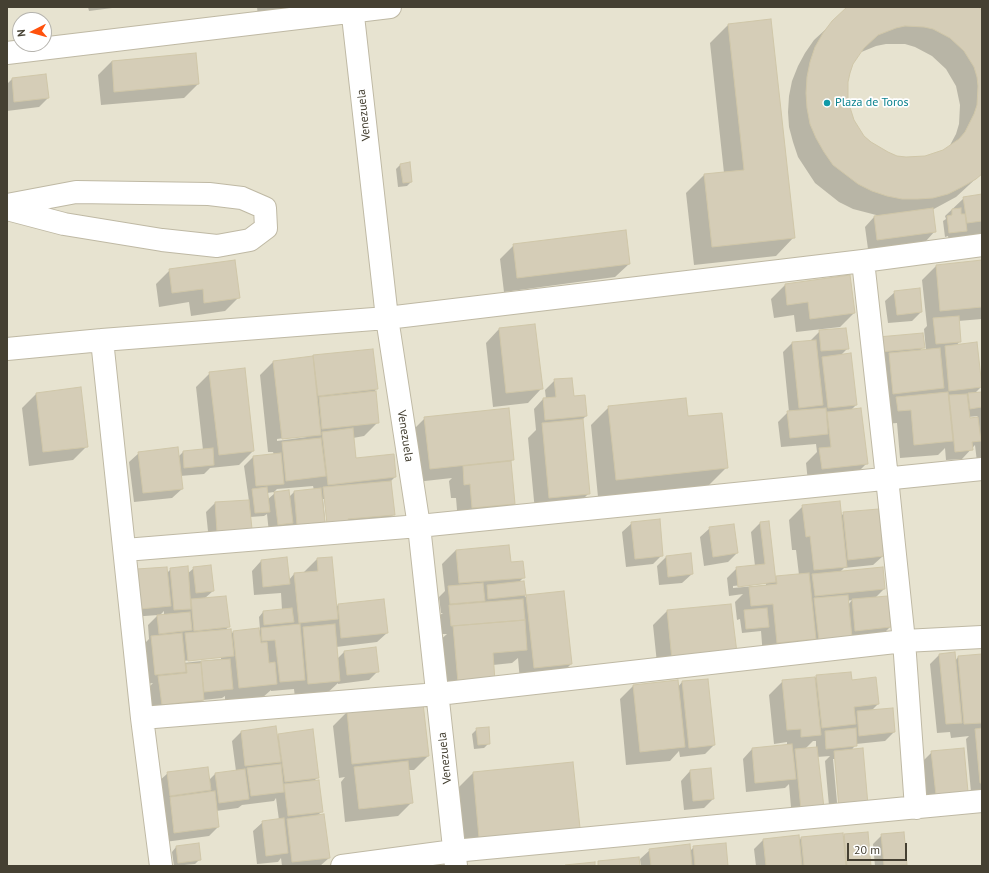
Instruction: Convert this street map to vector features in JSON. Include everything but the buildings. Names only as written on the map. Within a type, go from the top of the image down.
[{"type":"street","points":[[7,53],[353,9],[390,7]]},
{"type":"street","name":"Venezuela","points":[[353,9],[387,318],[419,526],[455,858]]},
{"type":"street","points":[[7,205],[76,192],[209,194],[242,198],[265,208],[266,228],[250,240],[216,246],[162,240],[64,224],[7,209]]},
{"type":"street","points":[[7,349],[102,340],[387,318],[863,261],[982,245]]},
{"type":"street","points":[[863,261],[904,641],[916,808]]},
{"type":"street","points":[[102,340],[142,718],[161,866]]},
{"type":"street","points":[[125,550],[419,526],[982,469]]},
{"type":"street","points":[[142,718],[438,694],[904,641],[982,637]]},
{"type":"street","points":[[342,866],[455,858],[982,801]]},
{"type":"shaded area","points":[[7,7],[982,7],[982,866],[7,866]]},
{"type":"place","name":"Plaza de Toros","points":[[827,103]]}]
